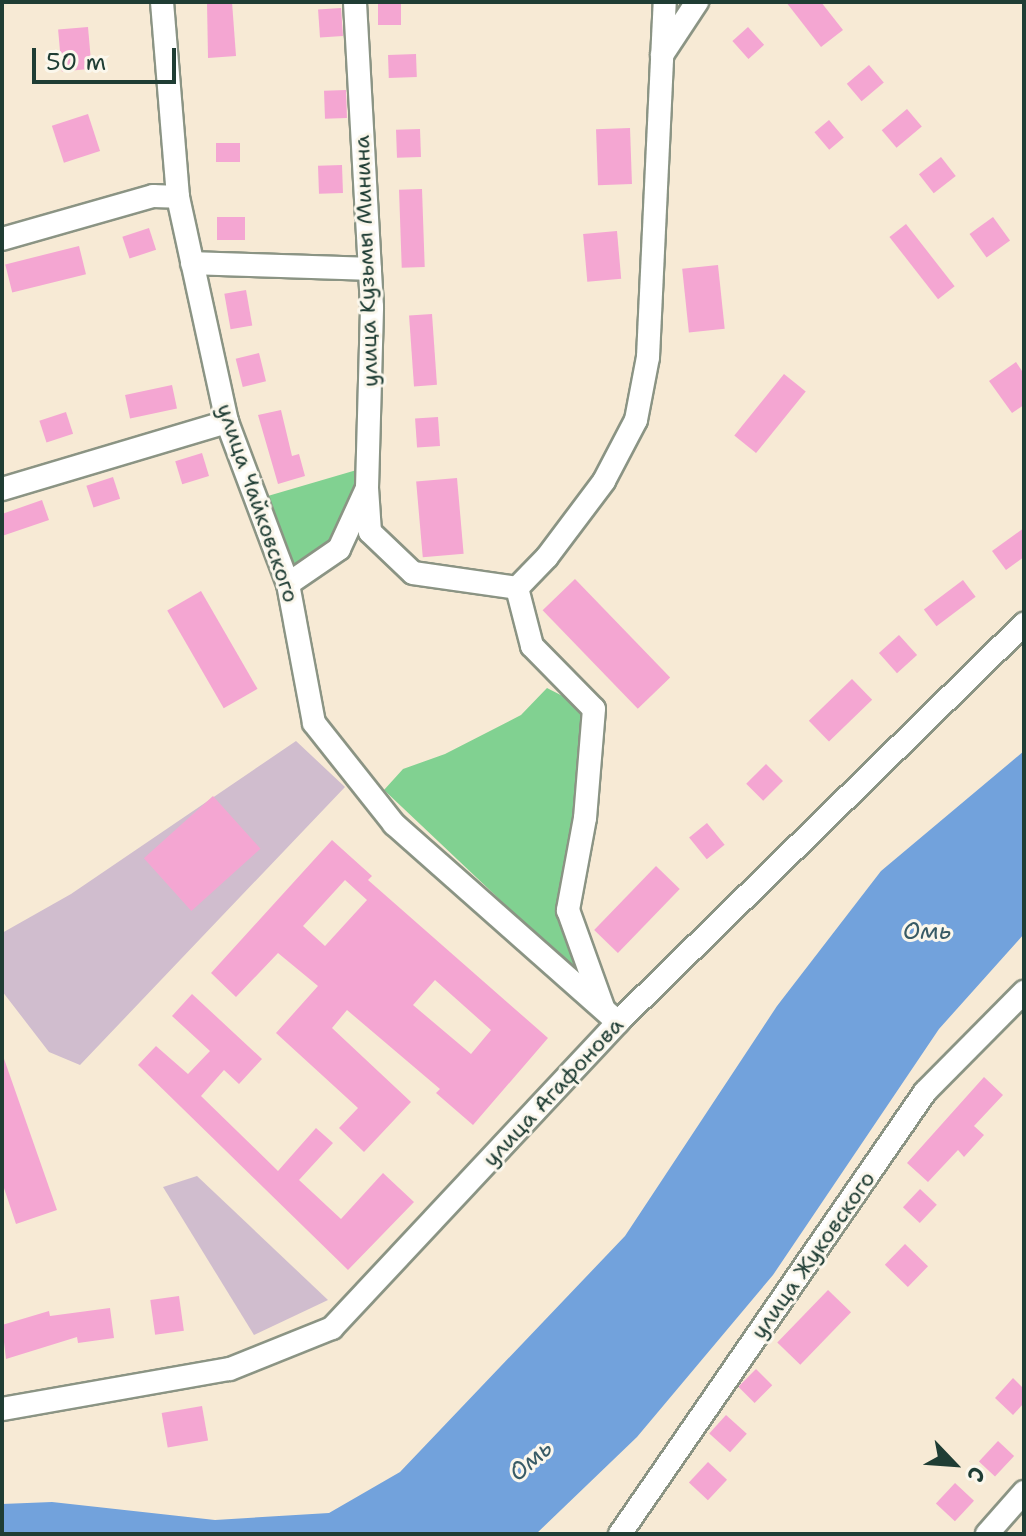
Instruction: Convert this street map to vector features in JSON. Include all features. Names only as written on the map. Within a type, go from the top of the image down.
[{"type":"street","name":"улица Чайковского","points":[[162,2],[178,197],[227,422],[288,584],[314,723],[394,824],[613,1019]]},
{"type":"street","name":"улица Кузьмы Минина","points":[[339,549],[367,488],[370,269],[355,2]]},
{"type":"street","points":[[517,588],[547,557],[604,481],[636,420],[648,357],[665,2]]},
{"type":"street","points":[[662,55],[697,2]]},
{"type":"street","points":[[2,239],[153,196],[178,197]]},
{"type":"street","points":[[192,263],[370,269]]},
{"type":"street","points":[[2,489],[227,422]]},
{"type":"street","points":[[367,488],[370,532],[413,573]]},
{"type":"street","points":[[288,584],[339,549],[364,545],[413,573],[517,588]]},
{"type":"street","points":[[517,588],[532,646],[594,709],[585,818],[568,910],[613,1019]]},
{"type":"street","name":"улица Агафонова","points":[[2,1409],[230,1369],[332,1328],[613,1019],[1024,624]]},
{"type":"street","name":"улица Жуковского","points":[[620,1534],[925,1092],[1024,992]]},
{"type":"street","points":[[987,1534],[1024,1492]]},
{"type":"shaded area","points":[[296,741],[345,787],[80,1065],[49,1052],[2,991],[2,933],[71,894]]},
{"type":"shaded area","points":[[197,1176],[328,1300],[254,1335],[163,1187]]},
{"type":"green space","points":[[360,469],[362,489],[336,546],[289,580],[261,498]]},
{"type":"green space","points":[[547,688],[588,709],[579,825],[562,901],[589,984],[384,790],[403,769],[445,754],[521,715]]},
{"type":"water","name":"Омь","points":[[1024,751],[1024,934],[939,1029],[773,1275],[637,1437],[536,1534],[2,1534],[2,1504],[52,1502],[215,1520],[329,1513],[400,1472],[625,1236],[777,1006],[881,871]]},
{"type":"building","points":[[207,2],[232,2],[236,56],[208,58]]},
{"type":"building","points":[[378,2],[401,2],[401,25],[378,25]]},
{"type":"building","points":[[786,2],[821,2],[843,30],[821,47]]},
{"type":"building","points":[[341,8],[343,36],[320,38],[318,10]]},
{"type":"building","points":[[88,27],[92,69],[62,71],[58,30]]},
{"type":"building","points":[[748,27],[764,45],[748,59],[732,41]]},
{"type":"building","points":[[416,54],[417,77],[389,78],[388,55]]},
{"type":"building","points":[[869,65],[884,83],[862,101],[847,84]]},
{"type":"building","points":[[346,90],[347,118],[325,119],[324,91]]},
{"type":"building","points":[[907,109],[922,127],[897,148],[882,130]]},
{"type":"building","points":[[88,114],[100,151],[64,163],[52,126]]},
{"type":"building","points":[[829,120],[844,138],[829,150],[814,132]]},
{"type":"building","points":[[630,128],[632,184],[598,185],[596,129]]},
{"type":"building","points":[[420,129],[421,157],[397,158],[396,130]]},
{"type":"building","points":[[216,143],[240,143],[240,162],[216,162]]},
{"type":"building","points":[[941,157],[956,176],[934,193],[919,174]]},
{"type":"building","points":[[342,165],[343,193],[319,194],[318,166]]},
{"type":"building","points":[[422,189],[425,267],[402,268],[399,190]]},
{"type":"building","points":[[217,217],[245,217],[245,240],[217,240]]},
{"type":"building","points":[[993,217],[1010,240],[987,258],[970,234]]},
{"type":"building","points":[[906,224],[955,286],[938,299],[889,237]]},
{"type":"building","points":[[149,228],[156,250],[129,259],[122,237]]},
{"type":"building","points":[[617,231],[621,279],[587,282],[583,234]]},
{"type":"building","points":[[79,246],[86,274],[12,293],[5,264]]},
{"type":"building","points":[[718,265],[725,329],[689,332],[682,269]]},
{"type":"building","points":[[246,290],[252,325],[231,329],[224,294]]},
{"type":"building","points":[[432,314],[437,385],[414,386],[409,316]]},
{"type":"building","points":[[259,353],[266,381],[243,387],[236,359]]},
{"type":"building","points":[[1016,362],[1024,374],[1024,405],[1012,413],[989,381]]},
{"type":"building","points":[[784,374],[806,392],[756,453],[734,435]]},
{"type":"building","points":[[172,385],[177,408],[130,418],[125,395]]},
{"type":"building","points":[[281,410],[292,456],[299,454],[305,476],[278,484],[258,415]]},
{"type":"building","points":[[66,412],[73,434],[46,443],[39,421]]},
{"type":"building","points":[[438,417],[440,446],[417,448],[415,419]]},
{"type":"building","points":[[202,453],[209,476],[182,484],[175,461]]},
{"type":"building","points":[[113,477],[120,499],[93,508],[86,486]]},
{"type":"building","points":[[457,478],[464,554],[423,557],[416,482]]},
{"type":"building","points":[[42,500],[49,520],[2,536],[2,514]]},
{"type":"building","points":[[1024,528],[1024,557],[1006,570],[992,551]]},
{"type":"building","points":[[575,579],[670,678],[638,709],[543,610]]},
{"type":"building","points":[[963,580],[976,597],[937,626],[924,609]]},
{"type":"building","points":[[201,591],[258,689],[224,708],[167,610]]},
{"type":"building","points":[[899,635],[917,655],[897,673],[879,653]]},
{"type":"building","points":[[852,679],[872,700],[829,742],[809,721]]},
{"type":"building","points":[[766,764],[783,781],[763,801],[746,784]]},
{"type":"building","points":[[213,796],[261,849],[191,911],[144,858]]},
{"type":"building","points":[[707,823],[725,845],[707,859],[689,837]]},
{"type":"building","points":[[332,840],[372,876],[368,880],[548,1038],[473,1125],[436,1093],[440,1089],[347,1010],[332,1028],[411,1102],[364,1152],[339,1128],[358,1108],[276,1033],[318,986],[278,953],[236,997],[211,973]],"holes":[[[345,880],[367,900],[325,946],[303,926]],[[435,980],[491,1030],[471,1054],[413,1005]]]},
{"type":"building","points":[[656,866],[680,889],[618,953],[594,930]]},
{"type":"building","points":[[192,994],[262,1059],[239,1084],[224,1070],[201,1096],[278,1171],[316,1128],[333,1143],[299,1180],[341,1219],[383,1173],[414,1202],[348,1270],[138,1065],[156,1046],[188,1074],[210,1051],[172,1016]]},
{"type":"building","points":[[2,1053],[57,1210],[16,1224],[2,1182]]},
{"type":"building","points":[[984,1077],[1003,1095],[974,1126],[984,1135],[964,1157],[958,1150],[928,1182],[907,1163]]},
{"type":"building","points":[[920,1189],[937,1205],[920,1223],[903,1207]]},
{"type":"building","points":[[905,1244],[928,1266],[908,1287],[885,1265]]},
{"type":"building","points":[[828,1290],[851,1312],[800,1365],[777,1343]]},
{"type":"building","points":[[179,1296],[184,1331],[155,1335],[150,1300]]},
{"type":"building","points":[[110,1308],[114,1338],[78,1343],[77,1337],[6,1359],[2,1325],[49,1311],[50,1316]]},
{"type":"building","points":[[756,1369],[772,1385],[755,1403],[738,1387]]},
{"type":"building","points":[[1013,1378],[1024,1389],[1024,1403],[1013,1415],[995,1398]]},
{"type":"building","points":[[202,1406],[208,1440],[168,1448],[162,1413]]},
{"type":"building","points":[[726,1415],[747,1434],[730,1452],[709,1434]]},
{"type":"building","points":[[998,1441],[1014,1456],[995,1476],[979,1461]]},
{"type":"building","points":[[708,1462],[727,1480],[708,1500],[689,1482]]},
{"type":"building","points":[[955,1483],[974,1501],[955,1521],[936,1503]]}]
